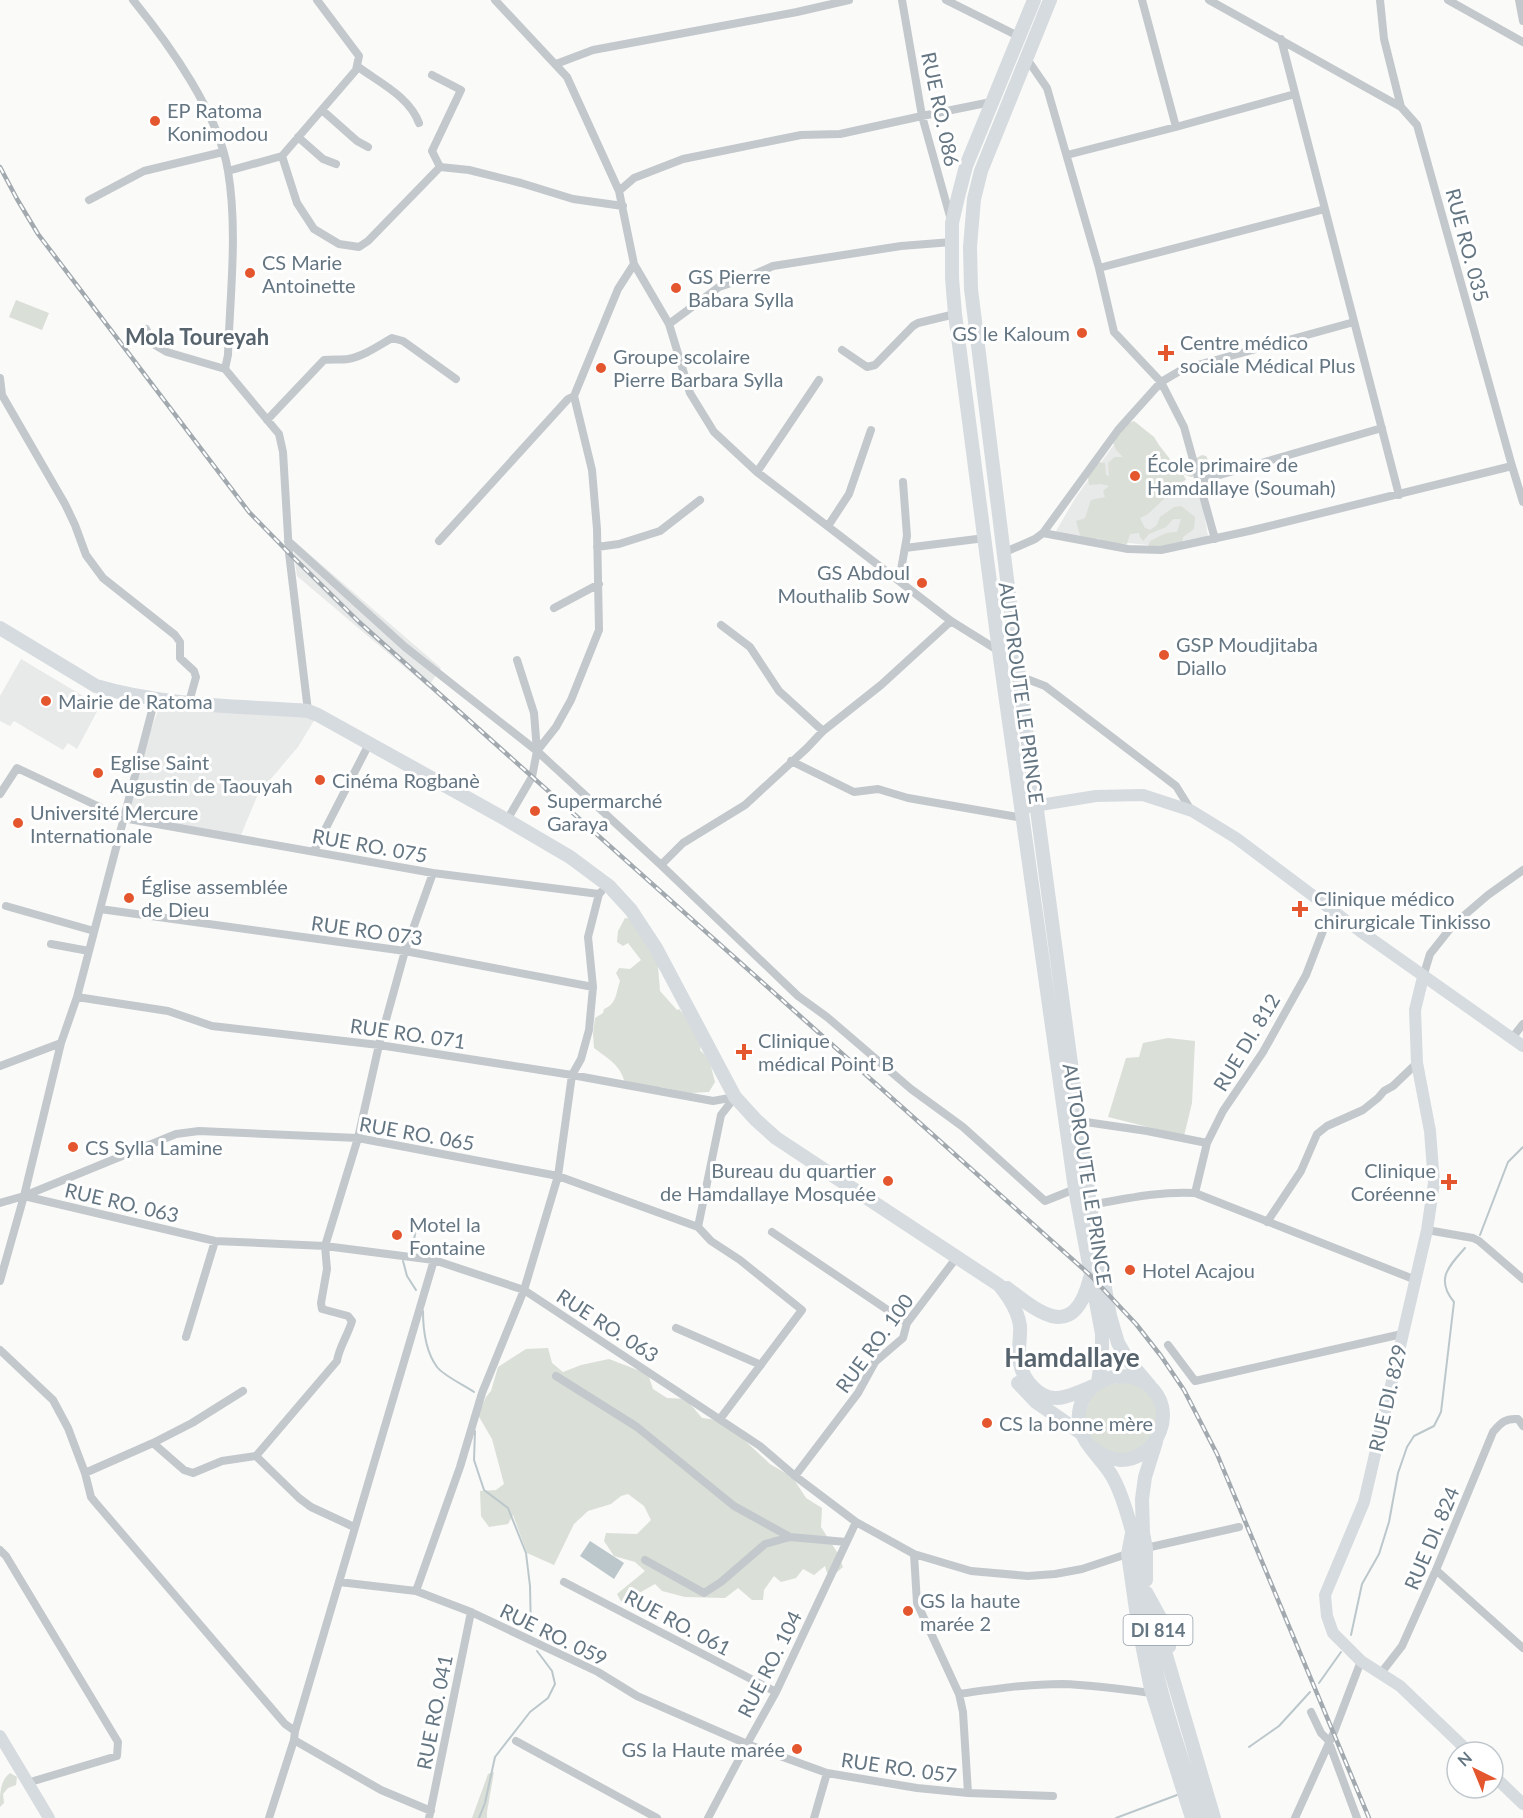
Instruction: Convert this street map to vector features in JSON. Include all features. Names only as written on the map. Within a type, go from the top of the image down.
[{"type":"main road","name":"AUTOROUTE LE PRINCE","points":[[1034,0],[966,166],[952,223],[952,278],[999,651],[1075,1189],[1102,1334],[1102,1356],[1095,1384]]},
{"type":"main road","name":"AUTOROUTE LE PRINCE","points":[[1050,0],[981,171],[974,199],[970,247],[971,290],[1019,676],[1090,1205],[1110,1316],[1118,1343],[1128,1360],[1150,1386]]},
{"type":"main road","points":[[0,628],[96,686],[114,692],[155,699],[308,711],[318,715],[570,857],[604,890],[631,910],[656,948],[735,1097],[756,1120],[776,1138],[999,1285],[1013,1303],[1020,1325],[1020,1363],[1024,1377],[1031,1386],[1047,1397],[1057,1398],[1076,1393],[1111,1376],[1125,1375],[1150,1386],[1158,1397],[1163,1411],[1158,1438],[1148,1450],[1134,1458],[1119,1460],[1104,1456],[1091,1447],[1081,1432],[1036,1402],[1018,1383],[1013,1366],[1012,1326],[1008,1312],[994,1290],[976,1270]]},
{"type":"main road","points":[[976,1270],[999,1282],[1041,1312],[1054,1317],[1063,1317],[1076,1311],[1082,1304],[1090,1276]]},
{"type":"main road","points":[[1081,1432],[1079,1413],[1081,1403],[1095,1384]]},
{"type":"main road","name":"DI 814","points":[[1158,1438],[1145,1477],[1142,1499],[1147,1592],[1214,1818]]},
{"type":"main road","name":"DI 814","points":[[1091,1447],[1112,1476],[1132,1529],[1149,1639],[1162,1694],[1201,1818]]},
{"type":"street","points":[[228,171],[282,156],[356,70],[359,56],[317,0]]},
{"type":"street","points":[[495,0],[567,77],[620,191],[634,264],[669,324],[690,393],[714,432],[757,472],[951,621],[999,651]]},
{"type":"street","points":[[797,12],[799,0]]},
{"type":"street","points":[[556,64],[592,50],[797,12],[849,0]]},
{"type":"street","name":"RUE RO. 086","points":[[903,0],[922,116],[952,223]]},
{"type":"street","points":[[946,0],[1018,36]]},
{"type":"street","points":[[1142,0],[1176,127]]},
{"type":"street","points":[[1209,0],[1401,108]]},
{"type":"street","name":"RUE RO. 035","points":[[1380,0],[1384,39],[1401,108],[1417,124],[1523,502]]},
{"type":"street","points":[[1448,0],[1523,40]]},
{"type":"street","points":[[1519,0],[1523,21]]},
{"type":"street","points":[[138,2],[163,37],[210,116],[228,171],[233,231],[228,355],[225,369]]},
{"type":"street","points":[[1281,39],[1399,495]]},
{"type":"street","points":[[1027,59],[1047,88],[1099,268],[1114,332],[1161,382],[1184,427],[1215,539]]},
{"type":"street","points":[[357,66],[387,86],[416,114],[419,123]]},
{"type":"street","points":[[432,75],[461,90],[432,152],[440,167]]},
{"type":"street","points":[[1066,155],[1296,94]]},
{"type":"street","points":[[620,191],[634,178],[682,159],[801,135],[840,134],[991,102]]},
{"type":"street","points":[[322,110],[357,141],[368,147]]},
{"type":"street","points":[[298,137],[322,159],[336,164]]},
{"type":"street","points":[[89,200],[144,171],[223,152]]},
{"type":"street","points":[[282,156],[297,203],[314,229],[339,244],[359,247],[368,241],[440,167]]},
{"type":"street","points":[[440,167],[469,170],[573,199],[623,206]]},
{"type":"street","points":[[1099,268],[1325,209]]},
{"type":"street","points":[[669,324],[719,287],[773,266],[901,246],[952,242]]},
{"type":"street","points":[[537,751],[556,728],[571,700],[599,630],[599,584],[592,471],[574,396],[618,289],[634,264]]},
{"type":"street","points":[[842,350],[867,367],[871,367],[913,326],[955,314]]},
{"type":"street","points":[[1004,553],[1043,533],[1118,430],[1161,382],[1183,369],[1354,322]]},
{"type":"street","points":[[146,329],[155,345],[167,352],[225,369],[279,434],[283,452],[288,541],[308,711]]},
{"type":"street","points":[[267,420],[324,360],[346,360],[357,357],[392,338],[403,341],[456,379]]},
{"type":"street","points":[[0,378],[1,396],[65,504],[86,555],[103,578],[175,634],[180,642],[180,658],[194,671],[196,678],[189,702]]},
{"type":"street","points":[[757,472],[819,380]]},
{"type":"street","points":[[439,541],[568,399],[574,396]]},
{"type":"street","points":[[1199,481],[1382,428]]},
{"type":"street","points":[[828,526],[849,494],[871,430]]},
{"type":"street","points":[[1043,533],[1128,549],[1161,550],[1399,495],[1512,466]]},
{"type":"street","points":[[899,581],[907,536],[903,482]]},
{"type":"street","points":[[597,548],[620,544],[660,531],[700,500]]},
{"type":"street","points":[[904,548],[985,538]]},
{"type":"street","points":[[288,541],[405,647],[537,751],[798,996],[827,1017],[911,1089],[963,1127],[1045,1201],[1075,1189]]},
{"type":"street","points":[[554,608],[599,584]]},
{"type":"street","points":[[661,865],[683,843],[745,805],[823,731],[881,685],[951,621]]},
{"type":"street","points":[[722,625],[750,647],[779,691],[823,731]]},
{"type":"street","points":[[507,820],[532,777],[537,751],[534,713],[517,660]]},
{"type":"street","points":[[1019,676],[1045,686],[1176,786],[1192,811]]},
{"type":"street","points":[[0,1281],[24,1196],[61,1043],[77,997],[155,699]]},
{"type":"street","points":[[314,851],[369,744]]},
{"type":"street","points":[[791,761],[854,792],[878,789],[908,798],[1022,813],[1037,806],[1096,796],[1143,795],[1192,811],[1236,838],[1423,977],[1523,1046]]},
{"type":"street","name":"RUE RO. 075","points":[[0,794],[17,768],[123,818],[433,873],[604,890]]},
{"type":"street","points":[[1423,977],[1430,954],[1453,925],[1488,895],[1523,870]]},
{"type":"street","points":[[153,1443],[184,1470],[193,1473],[222,1461],[256,1456],[337,1361],[352,1321],[348,1316],[322,1309],[327,1269],[325,1246],[358,1138],[379,1045],[405,951],[433,873]]},
{"type":"street","points":[[416,1591],[460,1467],[482,1393],[524,1290],[558,1176],[572,1075],[581,1059],[589,1030],[593,987],[588,937],[604,890]]},
{"type":"street","points":[[6,906],[94,931]]},
{"type":"street","name":"RUE RO 073","points":[[100,909],[405,951],[593,987]]},
{"type":"street","name":"RUE DI. 812","points":[[1195,1193],[1207,1143],[1223,1111],[1263,1052],[1306,975],[1331,910]]},
{"type":"street","points":[[51,944],[88,951]]},
{"type":"street","name":"RUE DI. 829","points":[[1423,977],[1415,1010],[1417,1063],[1430,1131],[1434,1183],[1427,1230],[1364,1502],[1325,1595],[1326,1616],[1333,1633],[1361,1661],[1400,1686],[1456,1740]]},
{"type":"street","name":"RUE RO. 071","points":[[77,997],[168,1011],[212,1026],[379,1045],[572,1075],[713,1101],[735,1097]]},
{"type":"street","points":[[1512,1038],[1523,1024]]},
{"type":"street","points":[[0,1066],[61,1043]]},
{"type":"street","points":[[1267,1222],[1301,1171],[1317,1134],[1327,1126],[1363,1110],[1417,1063]]},
{"type":"street","points":[[698,1227],[721,1115],[735,1097]]},
{"type":"street","points":[[1079,1121],[1148,1131],[1207,1143]]},
{"type":"street","name":"RUE RO. 065","points":[[0,1203],[24,1196],[176,1134],[199,1131],[358,1138],[558,1176],[698,1227],[711,1241],[740,1260],[802,1310],[761,1365]]},
{"type":"street","points":[[1090,1205],[1150,1194],[1195,1193],[1416,1280]]},
{"type":"street","name":"RUE RO. 063","points":[[24,1196],[215,1241],[325,1246],[434,1260],[524,1290],[760,1446],[856,1522],[914,1554],[971,1571],[1028,1576],[1054,1575],[1082,1569],[1127,1554]]},
{"type":"street","points":[[1427,1230],[1473,1238],[1521,1275]]},
{"type":"street","points":[[772,1232],[907,1323]]},
{"type":"street","points":[[186,1337],[215,1241]]},
{"type":"street","name":"RUE RO. 100","points":[[795,1476],[858,1393],[875,1362],[903,1338],[907,1323],[957,1257]]},
{"type":"street","points":[[269,1818],[434,1260]]},
{"type":"street","points":[[676,1328],[761,1365],[720,1419]]},
{"type":"street","points":[[1168,1345],[1196,1381],[1402,1334]]},
{"type":"street","points":[[0,1350],[53,1400],[68,1428],[85,1473],[91,1497],[294,1735],[381,1791],[430,1815]]},
{"type":"street","points":[[556,1377],[637,1427],[734,1506],[790,1537]]},
{"type":"street","points":[[85,1473],[192,1424],[243,1391]]},
{"type":"street","name":"RUE DI. 824","points":[[1381,1673],[1402,1646],[1437,1570],[1493,1432],[1502,1421],[1519,1419]]},
{"type":"street","points":[[256,1456],[310,1507],[354,1527]]},
{"type":"street","name":"RUE RO. 104","points":[[708,1818],[776,1692],[856,1522]]},
{"type":"street","points":[[1146,1548],[1239,1527]]},
{"type":"street","points":[[1132,1529],[1127,1554],[1137,1624],[1151,1693],[1191,1818]]},
{"type":"street","points":[[645,1560],[704,1593],[721,1582],[765,1544],[790,1537],[846,1542]]},
{"type":"street","points":[[0,1550],[6,1556],[118,1742],[117,1756],[27,1783]]},
{"type":"street","points":[[914,1554],[917,1603],[959,1694],[963,1712],[968,1793]]},
{"type":"street","points":[[1437,1570],[1523,1648]]},
{"type":"street","name":"RUE RO. 059","points":[[339,1582],[416,1591],[471,1612],[598,1672],[637,1696],[747,1744]]},
{"type":"street","name":"RUE RO. 061","points":[[564,1582],[776,1692]]},
{"type":"street","points":[[1147,1592],[1164,1623],[1185,1707],[1221,1818]]},
{"type":"street","name":"RUE RO. 041","points":[[430,1815],[471,1612]]},
{"type":"street","points":[[1295,1818],[1334,1732],[1361,1661]]},
{"type":"street","points":[[959,1694],[1006,1687],[1060,1684],[1151,1693]]},
{"type":"street","points":[[1311,1712],[1321,1733],[1329,1740],[1357,1818]]},
{"type":"street","points":[[0,1736],[49,1818]]},
{"type":"street","points":[[516,1741],[657,1818]]},
{"type":"street","name":"RUE RO. 057","points":[[747,1744],[827,1773],[917,1788],[968,1793],[1053,1796]]},
{"type":"street","points":[[814,1818],[827,1773]]},
{"type":"street","points":[[1505,1787],[1523,1804]]},
{"type":"shaded area","points":[[16,300],[49,313],[42,330],[9,317]]},
{"type":"shaded area","name":"École primaire de Hamdallaye (Soumah)","points":[[1131,421],[1202,501],[1208,536],[1157,546],[1091,539],[1059,534],[1056,531],[1076,497]]},
{"type":"shaded area","name":"École primaire de Hamdallaye (Soumah)","points":[[1134,421],[1154,437],[1177,468],[1202,455],[1206,456],[1213,468],[1209,474],[1191,477],[1183,474],[1186,480],[1178,483],[1179,492],[1167,496],[1148,514],[1140,518],[1145,528],[1150,530],[1157,525],[1160,517],[1174,507],[1181,506],[1195,517],[1194,529],[1183,537],[1182,543],[1176,550],[1148,547],[1150,541],[1166,533],[1177,532],[1181,519],[1173,519],[1166,527],[1149,534],[1143,541],[1139,533],[1130,534],[1127,544],[1105,543],[1098,538],[1089,544],[1082,542],[1076,521],[1085,518],[1091,500],[1105,497],[1103,491],[1109,486],[1089,485],[1088,477],[1098,462],[1105,463],[1106,475],[1109,476],[1108,463],[1115,457],[1123,457],[1116,450],[1113,442],[1127,424]]},
{"type":"shaded area","points":[[292,539],[441,668],[428,687],[297,576]]},
{"type":"shaded area","name":"Mairie de Ratoma","points":[[21,659],[100,706],[77,749],[68,743],[63,750],[14,721],[10,726],[0,721],[0,696]]},
{"type":"shaded area","points":[[180,704],[305,713],[315,719],[298,747],[258,794],[241,835],[235,836],[127,817],[150,732],[159,708]]},
{"type":"shaded area","points":[[625,918],[633,919],[660,962],[658,966],[660,991],[690,1022],[701,1045],[700,1050],[709,1059],[715,1082],[709,1092],[690,1093],[660,1087],[629,1087],[615,1064],[594,1048],[595,1018],[614,1001],[620,981],[616,973],[619,968],[630,969],[641,960],[628,943],[623,946],[617,942],[618,931]]},
{"type":"shaded area","points":[[1168,1038],[1195,1041],[1192,1103],[1184,1136],[1108,1117],[1126,1058],[1139,1057],[1143,1043]]},
{"type":"shaded area","points":[[548,1348],[552,1363],[563,1372],[581,1365],[609,1359],[648,1374],[653,1389],[667,1398],[686,1399],[702,1418],[717,1420],[740,1436],[770,1464],[795,1481],[806,1498],[822,1508],[821,1527],[837,1552],[843,1567],[836,1573],[827,1573],[825,1566],[814,1575],[803,1569],[796,1578],[781,1582],[774,1576],[764,1590],[763,1600],[752,1600],[738,1588],[725,1598],[685,1597],[662,1591],[655,1584],[639,1593],[636,1606],[623,1605],[617,1594],[645,1571],[635,1562],[614,1556],[604,1541],[606,1533],[637,1534],[651,1520],[644,1506],[628,1494],[621,1496],[611,1504],[588,1511],[574,1524],[554,1565],[527,1553],[513,1515],[508,1524],[489,1527],[481,1516],[480,1491],[496,1490],[504,1484],[492,1439],[478,1415],[491,1391],[498,1367],[526,1349]]},
{"type":"shaded area","points":[[1133,1380],[1157,1401],[1156,1434],[1131,1455],[1104,1451],[1094,1444],[1082,1419],[1095,1388]]},
{"type":"shaded area","points":[[590,1541],[624,1563],[614,1579],[580,1556]]},
{"type":"shaded area","points":[[494,1772],[487,1818],[472,1818],[488,1774]]},
{"type":"shaded area","points":[[10,1773],[17,1777],[16,1785],[8,1788],[3,1794],[4,1803],[0,1807],[2,1783]]},
{"type":"waterway","points":[[1480,1235],[1508,1162],[1523,1147]]},
{"type":"waterway","points":[[413,1246],[416,1228]]},
{"type":"waterway","points":[[1351,1635],[1362,1584],[1379,1554],[1389,1522],[1398,1473],[1407,1447],[1414,1436],[1434,1426],[1441,1412],[1454,1302],[1445,1286],[1446,1273],[1465,1248]]},
{"type":"waterway","points":[[403,1261],[407,1276],[416,1290]]},
{"type":"waterway","points":[[423,1311],[426,1340],[437,1367],[474,1392]]},
{"type":"waterway","points":[[475,1431],[474,1460],[484,1490],[508,1508],[526,1553],[530,1586],[531,1632]]},
{"type":"waterway","points":[[479,1818],[485,1803],[495,1757],[530,1712],[548,1698],[555,1684],[552,1671],[537,1651]]},
{"type":"waterway","points":[[1319,1683],[1341,1652]]},
{"type":"waterway","points":[[1249,1747],[1279,1726],[1310,1692]]},
{"type":"waterway","points":[[1116,1818],[1177,1795]]},
{"type":"railway","points":[[0,167],[38,234],[249,512],[289,553],[359,622],[1090,1275],[1136,1324],[1184,1390],[1217,1454],[1369,1818]]},
{"type":"place","name":"EP Ratoma Konimodou","points":[[155,121]]},
{"type":"place","name":"CS Marie Antoinette","points":[[250,273]]},
{"type":"place","name":"GS Pierre Babara Sylla","points":[[676,288]]},
{"type":"place","name":"GS le Kaloum","points":[[1082,333]]},
{"type":"place","name":"Centre médico sociale Médical Plus","points":[[1166,353]]},
{"type":"place","name":"Groupe scolaire Pierre Barbara Sylla","points":[[601,368]]},
{"type":"place","name":"École primaire de Hamdallaye (Soumah)","points":[[1135,476]]},
{"type":"place","name":"GS Abdoul Mouthalib Sow","points":[[922,583]]},
{"type":"place","name":"GSP Moudjitaba Diallo","points":[[1164,655]]},
{"type":"place","name":"Mairie de Ratoma","points":[[46,701]]},
{"type":"place","name":"Eglise Saint Augustin de Taouyah","points":[[98,773]]},
{"type":"place","name":"Cinéma Rogbanè","points":[[320,780]]},
{"type":"place","name":"Supermarché Garaya","points":[[535,811]]},
{"type":"place","name":"Université Mercure Internationale","points":[[18,823]]},
{"type":"place","name":"Église assemblée de Dieu","points":[[129,898]]},
{"type":"place","name":"Clinique médico chirurgicale Tinkisso","points":[[1300,909]]},
{"type":"place","name":"Clinique médical Point B","points":[[744,1052]]},
{"type":"place","name":"CS Sylla Lamine","points":[[73,1147]]},
{"type":"place","name":"Bureau du quartier de Hamdallaye Mosquée","points":[[888,1181]]},
{"type":"place","name":"Clinique Coréenne","points":[[1449,1182]]},
{"type":"place","name":"Motel la Fontaine","points":[[397,1235]]},
{"type":"place","name":"Hotel Acajou","points":[[1130,1270]]},
{"type":"place","name":"CS la bonne mère","points":[[987,1423]]},
{"type":"place","name":"GS la haute marée 2","points":[[908,1611]]},
{"type":"place","name":"GS la Haute marée","points":[[797,1749]]},
{"type":"district","name":"Mola Toureyah","points":[[197,336]]},
{"type":"district","name":"Hamdallaye","points":[[1072,1357]]}]
